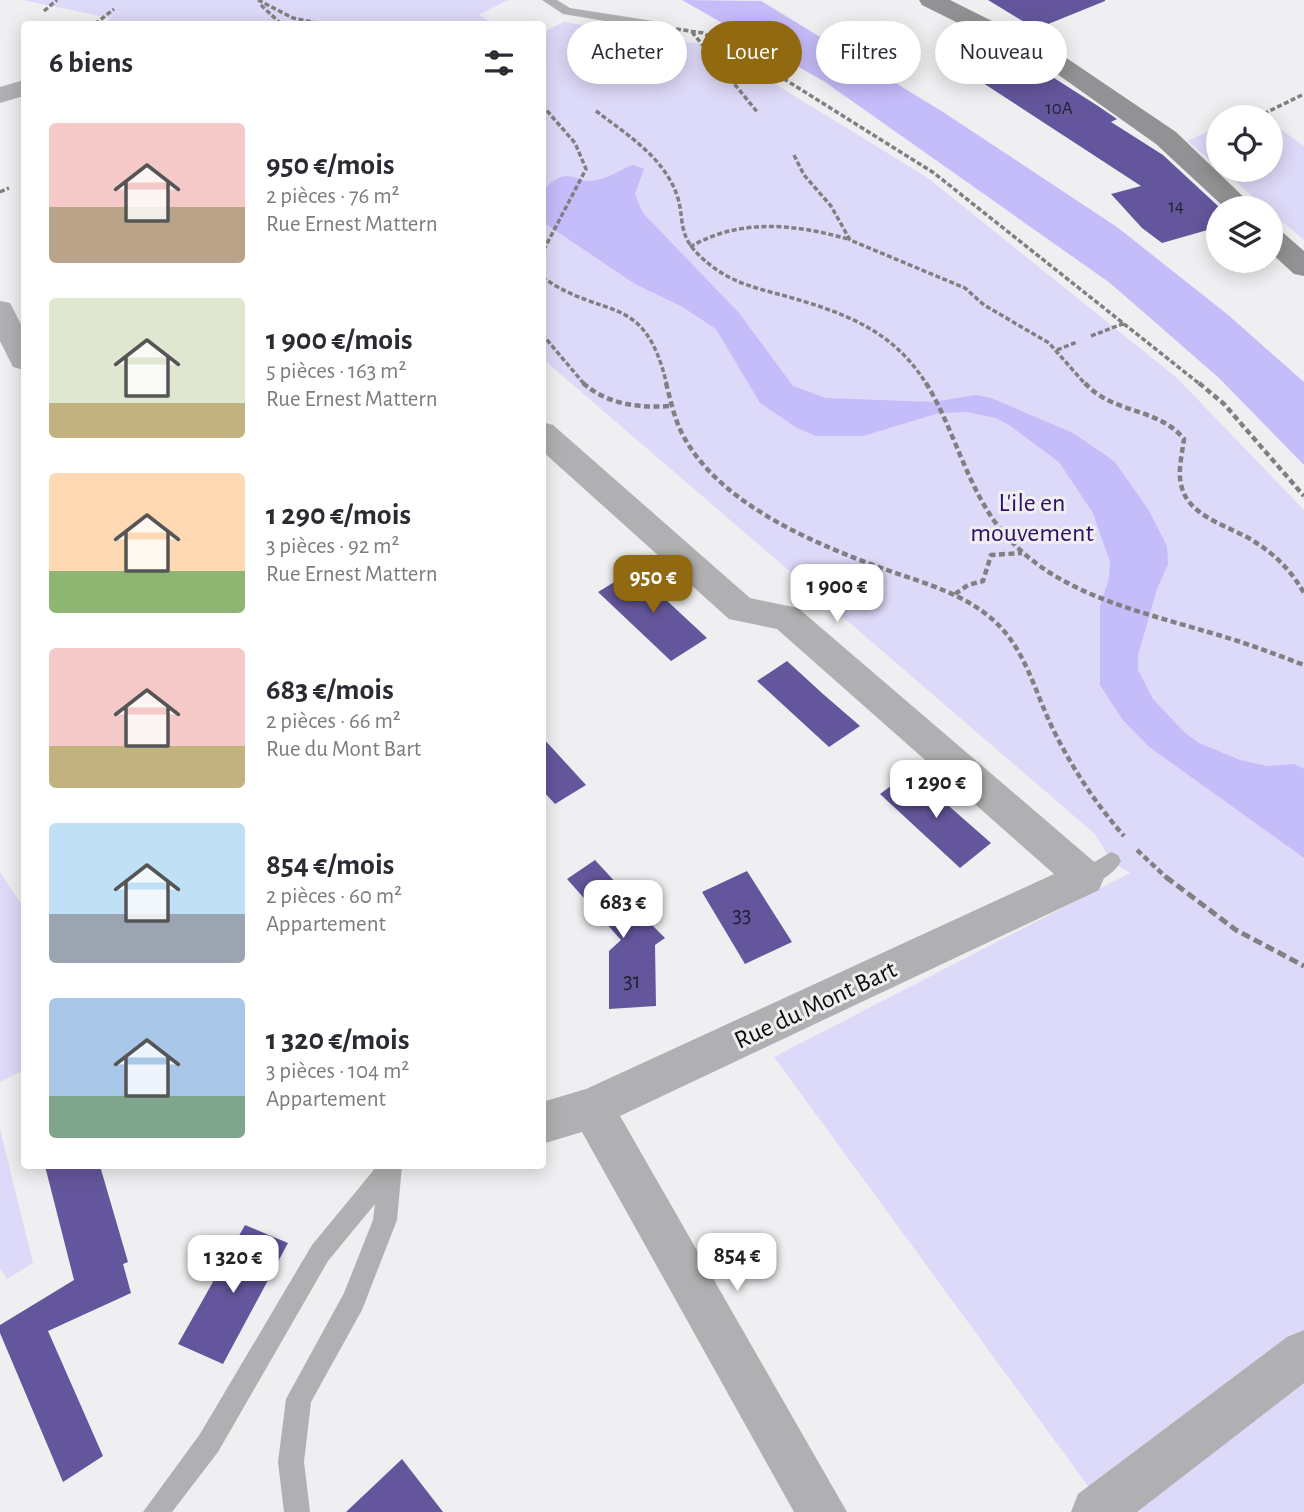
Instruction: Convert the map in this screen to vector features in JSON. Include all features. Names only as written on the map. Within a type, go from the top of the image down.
[{"type":"main road","points":[[931,0],[1059,64],[1166,138],[1228,196]]},
{"type":"main road","points":[[1283,248],[1304,267]]},
{"type":"street","points":[[0,94],[21,89]]},
{"type":"street","points":[[0,310],[21,354]]},
{"type":"street","name":"Rue du Mont Bart","points":[[546,437],[741,610],[786,617],[1098,870],[592,1108],[546,1122]]},
{"type":"street","points":[[592,1108],[822,1512]]},
{"type":"street","points":[[1096,1512],[1304,1354]]},
{"type":"lane","points":[[548,0],[567,11],[628,21]]},
{"type":"lane","points":[[156,1512],[209,1443],[320,1253],[388,1169]]},
{"type":"lane","points":[[297,1512],[291,1462],[299,1399],[353,1301],[385,1220],[390,1169]]},
{"type":"path","points":[[44,11],[57,0]]},
{"type":"path","points":[[258,1],[278,21]]},
{"type":"path","points":[[258,1],[293,18],[308,21]]},
{"type":"path","points":[[99,21],[114,9]]},
{"type":"path","points":[[687,30],[702,33],[757,62],[934,173],[1224,404],[1304,496]]},
{"type":"path","points":[[692,31],[758,113]]},
{"type":"path","points":[[1282,105],[1304,94]]},
{"type":"path","points":[[546,110],[584,158],[586,169],[546,245]]},
{"type":"path","points":[[596,111],[634,142],[675,188],[682,237],[725,276],[774,295],[852,316],[886,337],[918,370],[939,401],[993,519],[1023,553],[1052,575],[1101,598],[1304,664]]},
{"type":"path","points":[[794,155],[804,175],[831,206],[850,240]]},
{"type":"path","points":[[0,192],[9,188]]},
{"type":"path","points":[[690,247],[740,229],[781,226],[805,228],[850,240],[965,288],[984,304],[1049,342],[1089,388],[1116,405],[1150,414],[1175,428],[1184,439],[1181,485],[1184,494],[1206,515],[1239,532],[1277,559],[1291,573],[1304,593]]},
{"type":"path","points":[[546,280],[554,287],[604,307],[646,330],[658,354],[676,425],[692,450],[756,510],[824,548],[954,595],[989,615],[1003,628],[1020,650],[1045,711],[1076,772],[1126,839]]},
{"type":"path","points":[[1091,336],[1125,323]]},
{"type":"path","points":[[546,339],[586,386],[606,399],[653,407],[671,406]]},
{"type":"path","points":[[1057,350],[1077,342]]},
{"type":"path","points":[[954,595],[968,585],[983,581],[991,555],[1023,553]]},
{"type":"path","points":[[1134,847],[1202,908],[1264,947],[1304,966]]},
{"type":"green space","points":[[22,0],[508,0],[479,15],[489,21],[108,21],[110,18]]},
{"type":"green space","name":"L'ile en mouvement","points":[[567,22],[567,84],[687,84],[687,42],[701,44],[701,84],[775,84],[928,178],[1177,378],[1304,510],[1304,1512],[1107,1512],[774,1057],[1130,873],[1111,861],[1095,834],[546,362],[546,31]]},
{"type":"green space","points":[[1283,131],[1304,146],[1304,240],[1283,222],[1283,196],[1252,196],[1236,182],[1283,182]]},
{"type":"green space","points":[[1206,132],[1206,157],[1187,141]]},
{"type":"green space","points":[[0,872],[21,904],[21,1072],[0,1082]]},
{"type":"green space","points":[[0,1129],[33,1263],[7,1279],[0,1268]]},
{"type":"shaded area","points":[[682,0],[761,1],[794,21],[719,21]]},
{"type":"shaded area","points":[[802,26],[816,35],[816,77],[802,69]]},
{"type":"shaded area","points":[[828,84],[897,84],[1117,227],[1227,314],[1304,382],[1304,465],[1219,378],[1110,283]]},
{"type":"shaded area","points":[[633,165],[644,169],[635,194],[643,213],[739,313],[793,386],[826,398],[933,402],[976,395],[991,398],[1073,433],[1114,461],[1148,509],[1167,546],[1168,564],[1157,589],[1138,655],[1138,670],[1153,699],[1185,733],[1199,743],[1240,760],[1267,766],[1294,764],[1304,769],[1304,858],[1148,746],[1122,719],[1100,685],[1100,605],[1109,579],[1110,562],[1093,513],[1059,462],[1009,425],[996,418],[967,412],[939,413],[863,436],[816,436],[797,428],[760,403],[716,329],[681,306],[635,284],[546,224],[546,188],[553,182],[566,176],[589,181],[607,177]]},
{"type":"building","points":[[988,0],[1105,0],[1056,21],[1023,21]]},
{"type":"building","points":[[984,84],[1063,84],[1098,106],[1117,119],[1111,122],[1163,155],[1207,196],[1206,230],[1162,243],[1142,228],[1111,194],[1141,186]]},
{"type":"building","points":[[634,570],[707,638],[671,661],[598,592]]},
{"type":"building","points":[[787,661],[860,726],[829,747],[757,681]]},
{"type":"building","points":[[546,741],[586,785],[555,804],[546,794]]},
{"type":"building","points":[[910,772],[991,843],[960,868],[880,794]]},
{"type":"building","points":[[595,860],[619,886],[616,889],[665,938],[655,945],[656,1006],[609,1009],[609,951],[621,940],[567,879]]},
{"type":"building","points":[[747,871],[792,942],[745,964],[702,892]]},
{"type":"building","points":[[46,1169],[101,1169],[128,1262],[123,1264],[131,1293],[48,1331],[103,1456],[63,1482],[0,1333],[0,1325],[74,1280]]},
{"type":"building","points":[[245,1225],[288,1243],[223,1364],[178,1344]]},
{"type":"building","points":[[402,1459],[443,1512],[346,1512]]}]
